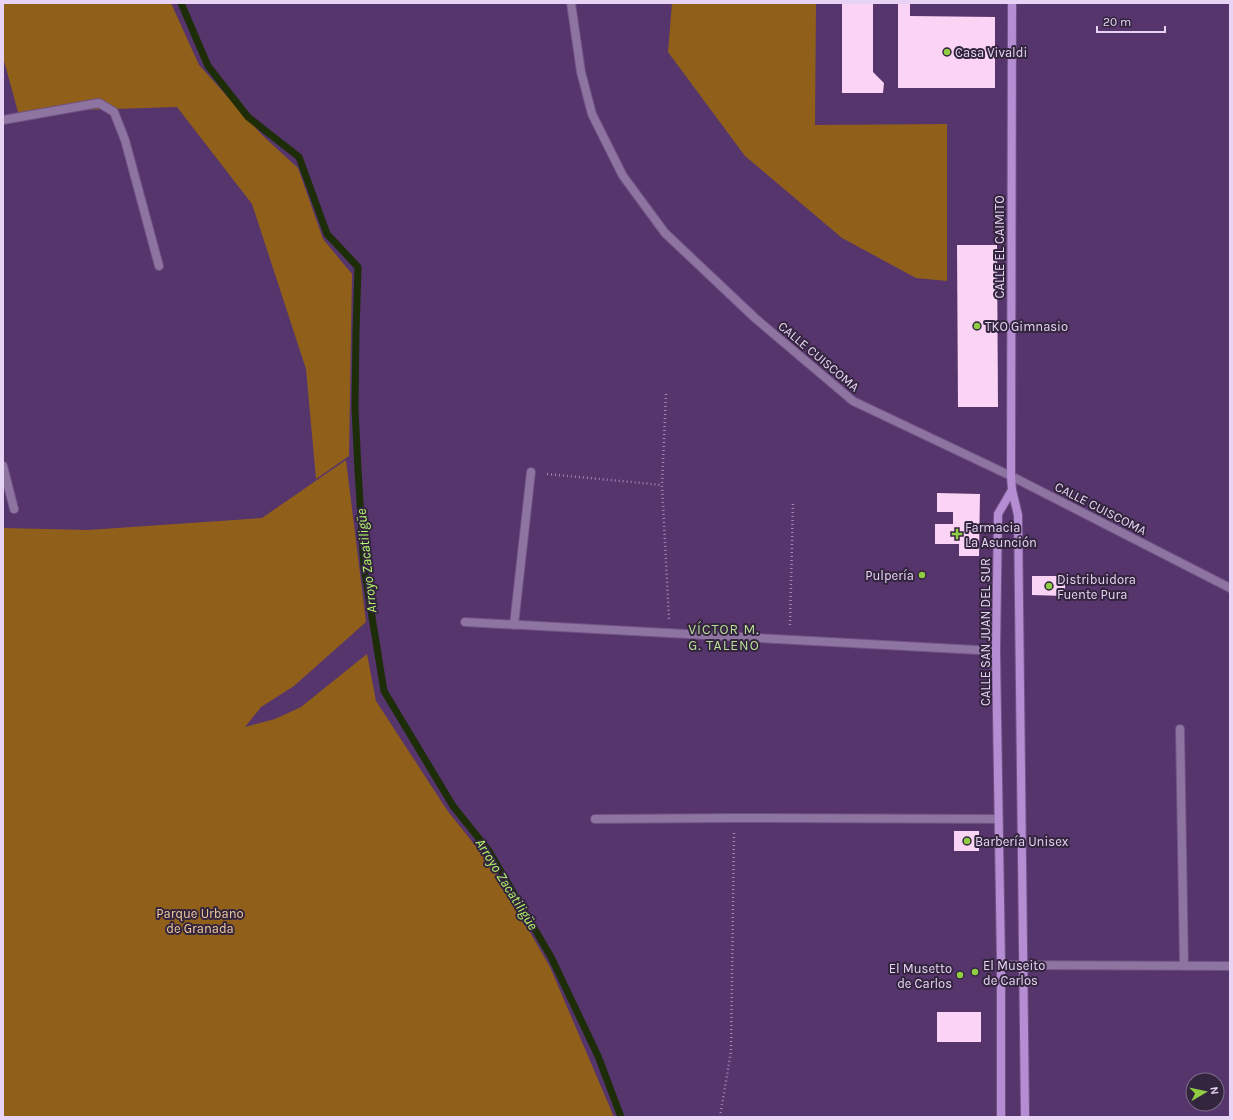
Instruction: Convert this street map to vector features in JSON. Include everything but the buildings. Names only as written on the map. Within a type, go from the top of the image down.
[{"type":"street","name":"CALLE CUISCOMA","points":[[571,3],[581,72],[592,114],[623,176],[665,233],[755,318],[853,401],[1011,476],[1230,588]]},
{"type":"street","name":"CALLE EL CAIMITO","points":[[1012,3],[1012,490]]},
{"type":"street","points":[[3,120],[99,103],[114,112],[125,140],[158,266]]},
{"type":"street","points":[[3,466],[14,509]]},
{"type":"street","points":[[514,625],[531,472]]},
{"type":"street","points":[[1012,490],[1018,515],[1025,1117]]},
{"type":"street","name":"CALLE SAN JUAN DEL SUR","points":[[1001,1117],[1001,965],[996,651],[998,514],[1012,490]]},
{"type":"street","points":[[465,622],[996,651]]},
{"type":"street","points":[[1180,729],[1184,966]]},
{"type":"street","points":[[595,819],[998,819]]},
{"type":"street","points":[[1001,965],[1230,966]]},
{"type":"path","points":[[666,394],[662,485],[669,633]]},
{"type":"path","points":[[531,472],[662,485]]},
{"type":"path","points":[[789,640],[793,503]]},
{"type":"path","points":[[720,1117],[731,1051],[734,818]]},
{"type":"green space","points":[[3,3],[171,3],[199,65],[263,136],[298,168],[323,239],[352,274],[349,456],[316,479],[306,369],[252,204],[177,107],[18,112],[3,57]]},
{"type":"green space","points":[[672,3],[816,3],[815,125],[947,124],[947,281],[916,278],[842,238],[745,156],[668,52]]},
{"type":"green space","name":"Parque Urbano de Granada","points":[[346,460],[366,622],[294,686],[261,707],[245,727],[275,719],[301,707],[367,654],[376,701],[447,810],[493,868],[550,967],[614,1117],[3,1117],[3,528],[88,530],[262,518]]},
{"type":"waterway","name":"Arroyo Zacatiligüe","points":[[181,3],[208,66],[248,117],[299,157],[327,234],[358,267],[355,409],[364,568],[384,691],[453,806],[489,851],[551,957],[598,1056],[621,1117]]},
{"type":"place","name":"Casa Vivaldi","points":[[947,52]]},
{"type":"place","name":"TKO Gimnasio","points":[[977,326]]},
{"type":"place","name":"Farmacia La Asunción","points":[[957,534]]},
{"type":"place","name":"Pulpería","points":[[922,575]]},
{"type":"place","name":"Distribuidora Fuente Pura","points":[[1049,586]]},
{"type":"place","name":"Barbería Unisex","points":[[967,841]]},
{"type":"place","name":"El Museito de Carlos","points":[[975,972]]},
{"type":"place","name":"El Musetto de Carlos","points":[[960,975]]},
{"type":"district","name":"VÍCTOR M. G. TALENO","points":[[724,638]]}]
